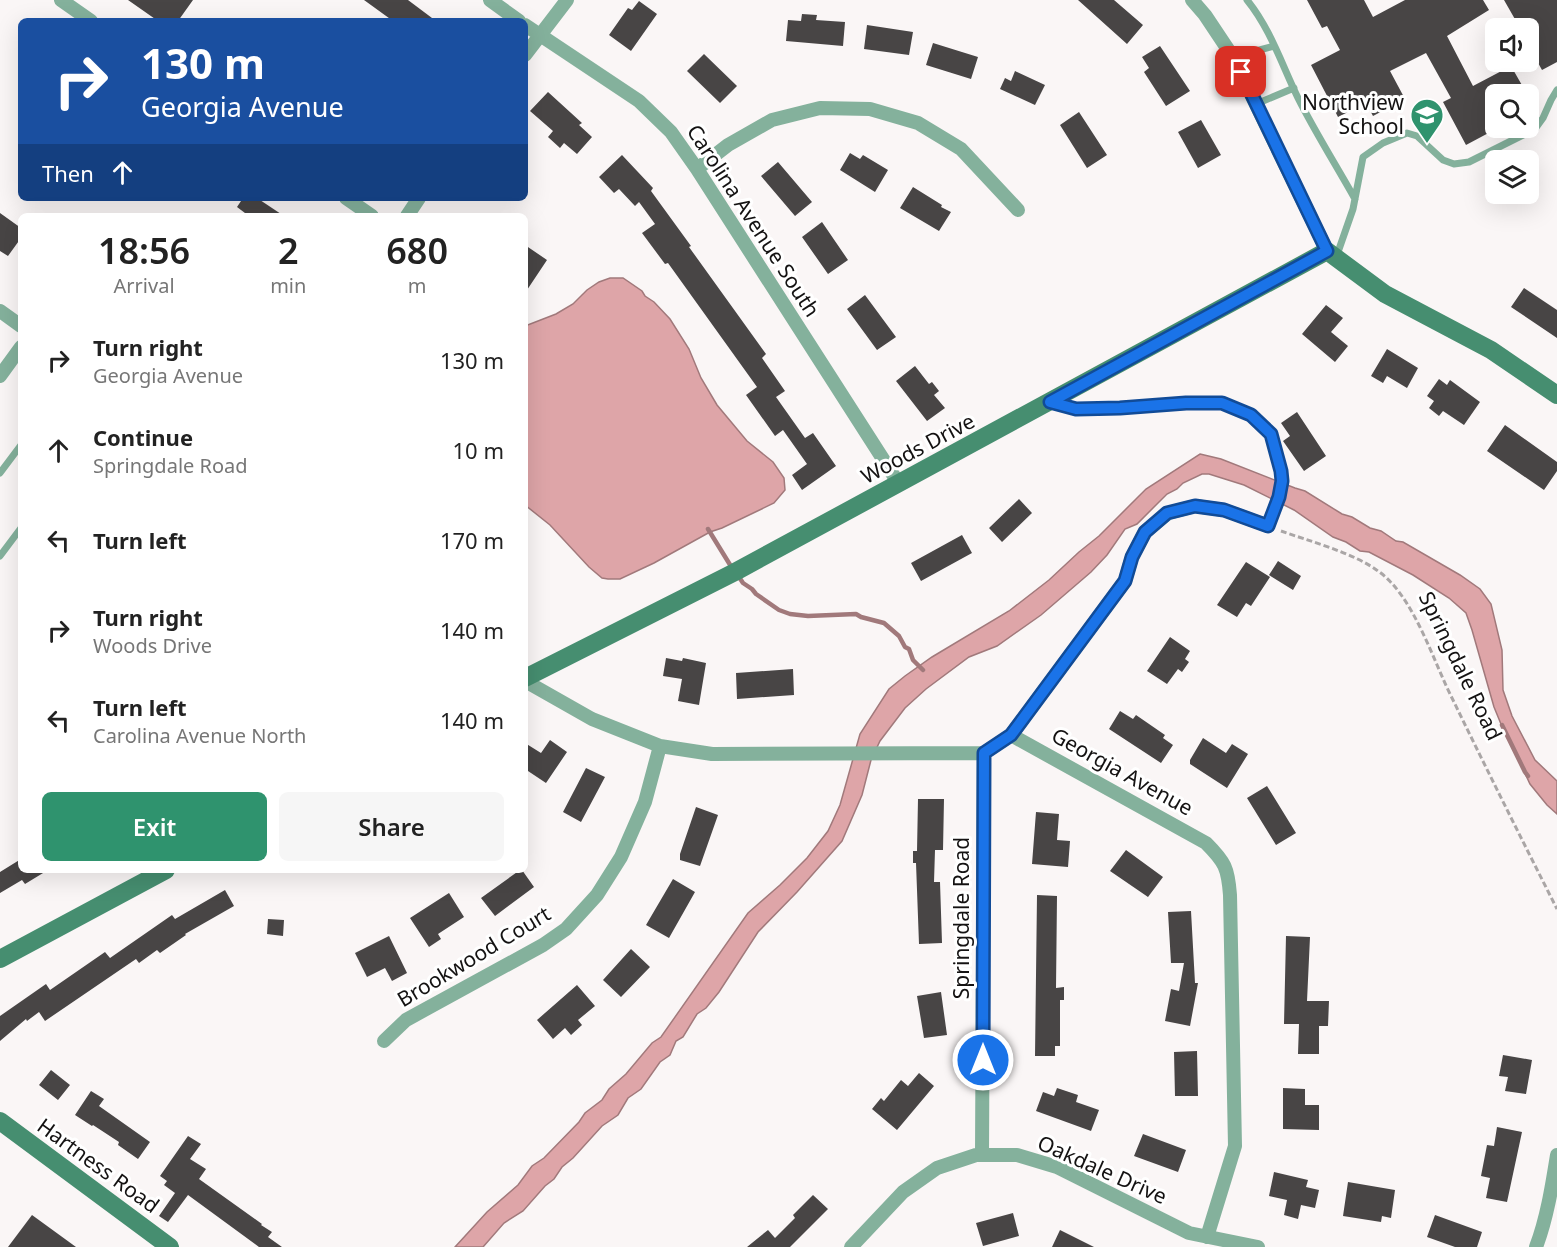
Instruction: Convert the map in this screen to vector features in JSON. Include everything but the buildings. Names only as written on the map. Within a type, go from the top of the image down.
[{"type":"street","points":[[61,0],[87,18]]},
{"type":"street","points":[[490,0],[515,18]]},
{"type":"street","points":[[528,51],[567,0]]},
{"type":"street","points":[[1191,0],[1206,15],[1233,57],[1332,254],[1385,294],[1491,350],[1557,395]]},
{"type":"street","name":"Carolina Avenue South","points":[[528,27],[639,101],[671,132],[899,484]]},
{"type":"street","points":[[697,169],[728,145],[772,120],[820,108],[870,109],[918,123],[961,149],[1018,210]]},
{"type":"street","points":[[350,201],[368,213]]},
{"type":"street","name":"Woods Drive","points":[[528,677],[735,572],[1050,402],[1332,254]]},
{"type":"street","points":[[0,311],[18,324]]},
{"type":"street","points":[[0,376],[18,351]]},
{"type":"street","points":[[528,681],[592,719],[660,746],[712,754],[984,753],[1011,735],[1125,581],[1132,557],[1145,532],[1167,513],[1195,506],[1224,510],[1268,526]]},
{"type":"street","name":"Georgia Avenue","points":[[1011,735],[1206,843],[1220,857],[1228,875],[1235,1146],[1207,1237]]},
{"type":"street","name":"Brookwood Court","points":[[384,1041],[406,1020],[543,945],[566,929],[597,895],[621,856],[645,802],[660,746]]},
{"type":"street","name":"Springdale Road","points":[[982,1155],[984,753]]},
{"type":"street","points":[[0,959],[160,873]]},
{"type":"street","name":"Hartness Road","points":[[0,1121],[170,1247]]},
{"type":"street","name":"Oakdale Drive","points":[[851,1247],[903,1192],[937,1168],[976,1155],[1017,1155],[1057,1167],[1189,1233],[1258,1247]]},
{"type":"street","points":[[1536,1247],[1542,1231],[1557,1155]]},
{"type":"lane","points":[[1247,0],[1274,46],[1354,199]]},
{"type":"lane","points":[[1233,57],[1274,46]]},
{"type":"lane","points":[[1256,104],[1294,88]]},
{"type":"lane","points":[[1332,254],[1353,208],[1363,157],[1383,143],[1407,133],[1418,136],[1443,160],[1454,164],[1469,162],[1535,129],[1557,90]]},
{"type":"lane","points":[[1050,402],[1076,409],[1222,403],[1251,415],[1271,434],[1281,471],[1279,497],[1268,526]]},
{"type":"lane","points":[[0,473],[18,449]]},
{"type":"lane","points":[[0,556],[18,532]]},
{"type":"path","name":"Springdale Road","points":[[1268,526],[1354,558],[1378,571],[1398,589],[1412,612],[1451,697],[1557,909]]},
{"type":"shaded area","points":[[610,278],[623,278],[642,291],[670,319],[689,349],[701,378],[717,405],[747,441],[773,462],[784,478],[785,490],[774,503],[710,532],[620,579],[602,578],[550,525],[528,507],[528,325],[556,314],[573,304],[599,282]]},
{"type":"shaded area","points":[[1200,454],[1221,459],[1305,491],[1342,514],[1381,531],[1396,541],[1403,542],[1480,589],[1491,604],[1502,650],[1503,690],[1512,716],[1535,760],[1557,781],[1557,814],[1530,784],[1503,729],[1494,707],[1466,613],[1449,598],[1413,575],[1369,552],[1360,551],[1333,537],[1294,510],[1244,485],[1202,474],[1167,494],[1137,524],[1125,529],[1107,555],[1091,572],[1041,615],[997,646],[969,657],[905,708],[880,741],[871,760],[862,795],[842,841],[758,932],[719,992],[706,1008],[697,1014],[683,1037],[676,1041],[670,1055],[660,1062],[641,1089],[628,1098],[618,1115],[602,1126],[523,1211],[504,1223],[483,1247],[455,1247],[487,1212],[518,1185],[532,1166],[544,1158],[585,1113],[602,1100],[609,1089],[626,1074],[652,1043],[661,1037],[748,913],[807,858],[828,831],[840,805],[860,734],[889,689],[932,657],[1009,611],[1099,536],[1146,489]]},
{"type":"waterway","points":[[708,529],[732,568]]},
{"type":"waterway","points":[[737,574],[743,583],[756,594],[779,610],[790,614],[808,616],[856,614],[884,623],[899,636],[905,647],[909,649],[913,660],[923,670]]},
{"type":"waterway","points":[[1502,725],[1528,776]]},
{"type":"place","name":"Northview School","points":[[1427,144]]},
{"type":"route","points":[[983,1060],[984,753],[1011,735],[1125,581],[1132,557],[1145,532],[1167,513],[1195,506],[1224,510],[1268,526],[1279,497],[1281,471],[1271,434],[1251,415],[1222,403],[1076,409],[1050,402],[1327,251],[1241,72]]}]
